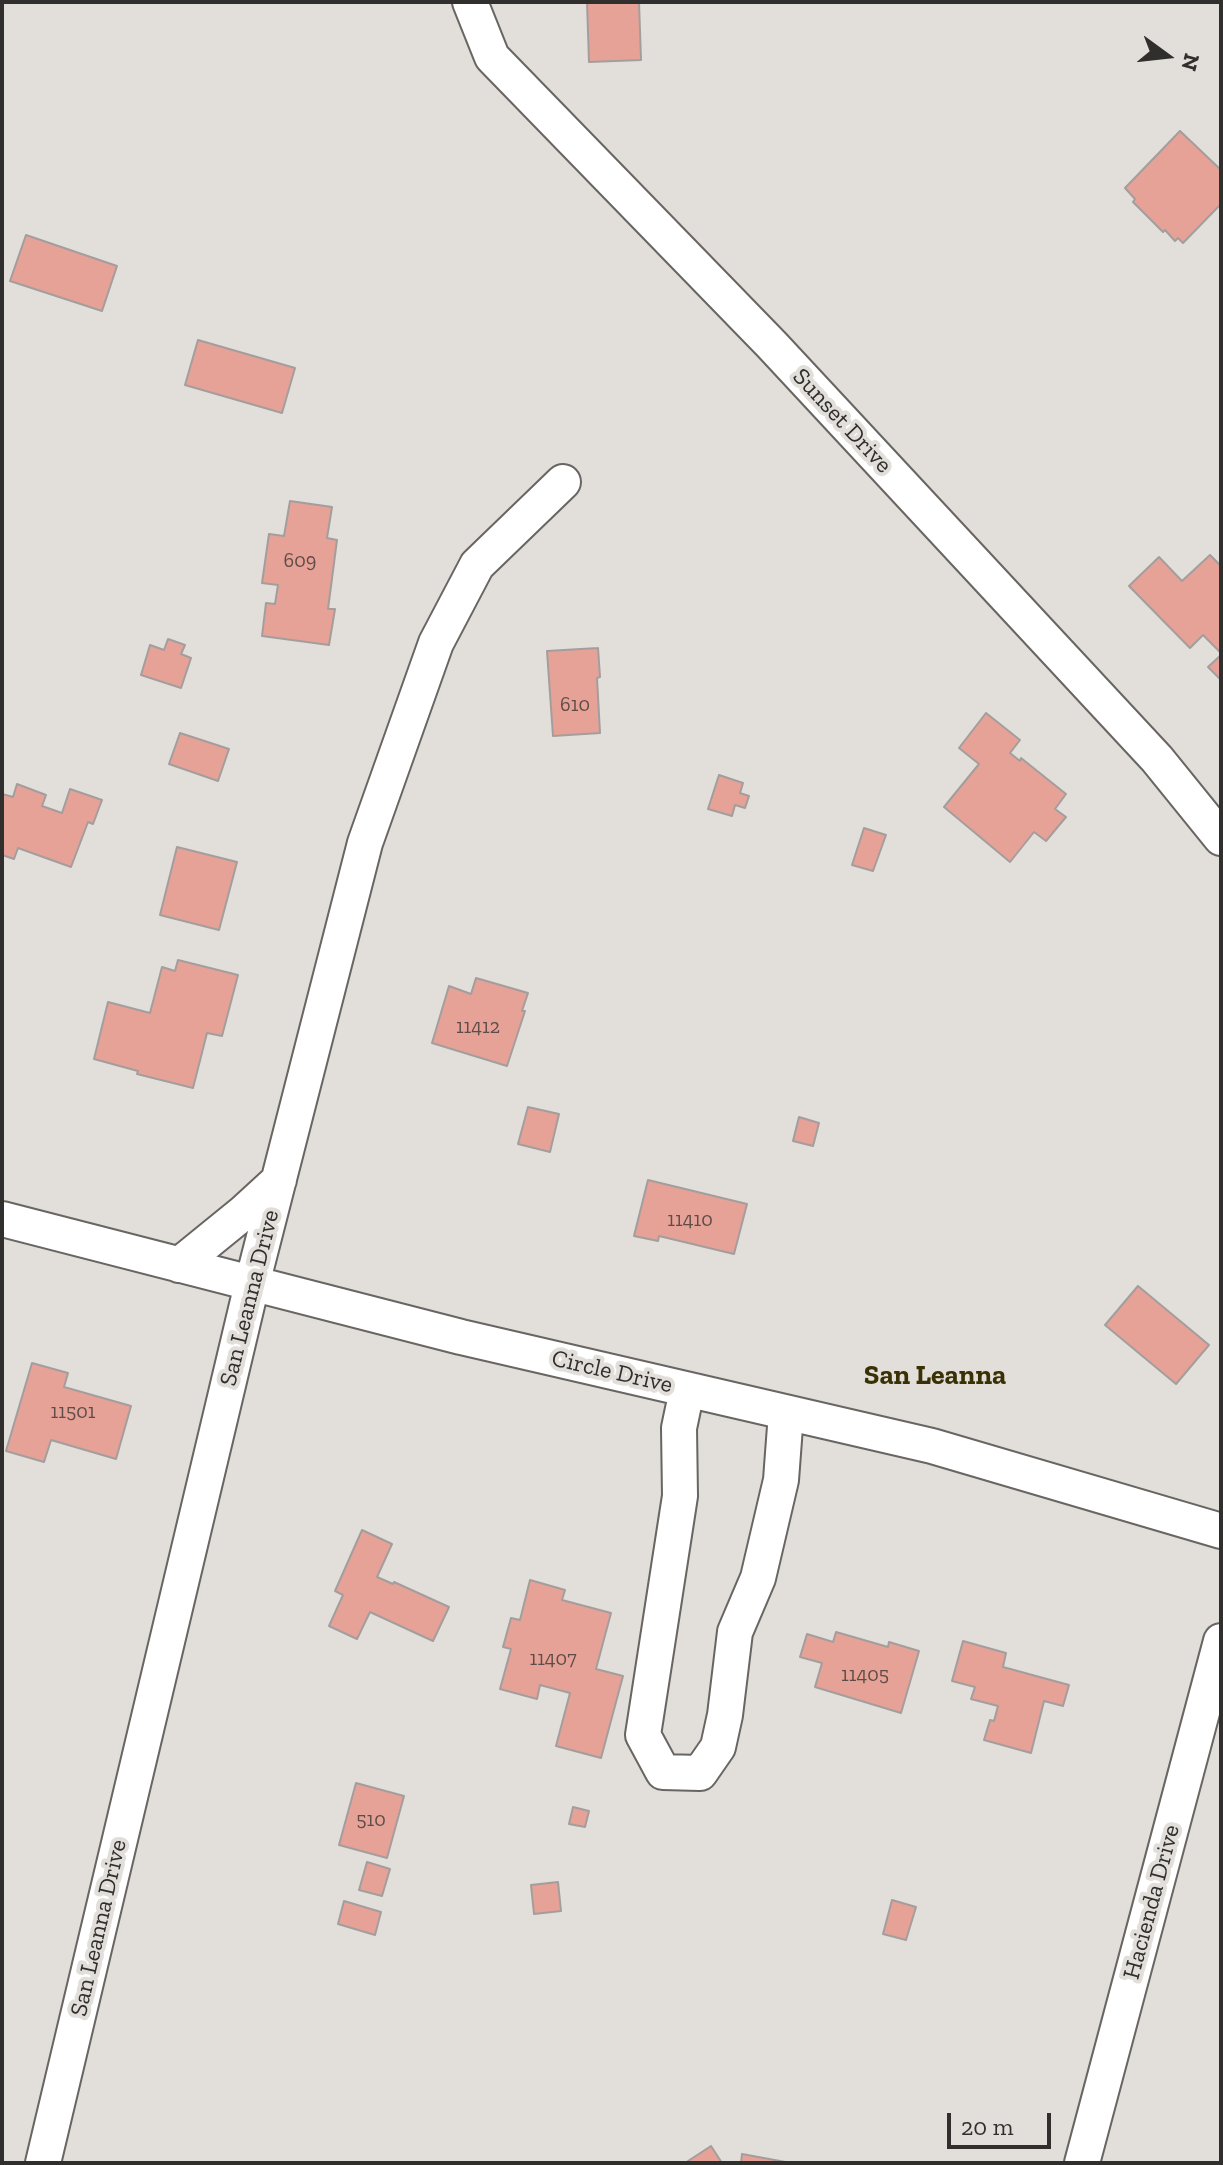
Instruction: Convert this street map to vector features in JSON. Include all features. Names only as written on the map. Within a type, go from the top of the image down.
[{"type":"street","name":"Sunset Drive","points":[[470,2],[492,57],[772,345],[1157,759],[1221,838]]},
{"type":"street","name":"San Leanna Drive","points":[[43,2163],[252,1284],[365,843],[436,643],[477,565],[563,482]]},
{"type":"street","points":[[179,1265],[279,1180]]},
{"type":"street","name":"Circle Drive","points":[[2,1219],[461,1337],[932,1446],[1221,1531]]},
{"type":"street","points":[[687,1390],[679,1428],[680,1496],[643,1735],[663,1772],[700,1773],[718,1747],[735,1632],[758,1578],[781,1480],[786,1413]]},
{"type":"street","name":"Hacienda Drive","points":[[1082,2163],[1221,1641]]},
{"type":"building","points":[[587,2],[639,2],[641,60],[589,62]]},
{"type":"building","points":[[1180,131],[1221,170],[1221,208],[1219,206],[1183,243],[1178,238],[1175,241],[1165,230],[1163,232],[1133,202],[1135,199],[1125,188]]},
{"type":"building","points":[[26,235],[117,266],[102,311],[10,281]]},
{"type":"building","points":[[198,340],[295,368],[282,413],[185,385]]},
{"type":"building","points":[[290,501],[332,507],[327,538],[337,540],[328,609],[335,609],[329,645],[262,636],[266,603],[275,604],[278,585],[262,583],[269,534],[284,536]]},
{"type":"building","points":[[1210,555],[1221,566],[1221,653],[1203,635],[1190,648],[1129,586],[1159,557],[1182,581]]},
{"type":"building","points":[[168,639],[185,645],[181,654],[191,658],[181,688],[141,675],[150,645],[164,650]]},
{"type":"building","points":[[598,648],[600,733],[553,736],[547,651]]},
{"type":"building","points":[[1221,655],[1221,680],[1208,667]]},
{"type":"building","points":[[986,713],[1020,740],[1010,753],[1020,761],[1021,758],[1066,794],[1055,809],[1066,817],[1046,841],[1034,832],[1010,862],[944,807],[979,764],[959,748]]},
{"type":"building","points":[[180,733],[229,749],[218,781],[169,764]]},
{"type":"building","points":[[719,775],[743,783],[740,793],[749,796],[745,808],[735,805],[732,816],[708,809]]},
{"type":"building","points":[[17,784],[46,795],[42,806],[62,813],[70,789],[102,800],[93,824],[88,822],[71,867],[18,848],[14,859],[2,855],[2,794],[13,797]]},
{"type":"building","points":[[864,828],[886,835],[873,871],[852,865]]},
{"type":"building","points":[[177,847],[237,862],[219,930],[160,915]]},
{"type":"building","points":[[178,960],[238,975],[222,1036],[207,1033],[193,1088],[94,1059],[108,1002],[150,1013],[162,967],[175,971]]},
{"type":"building","points":[[476,978],[528,993],[507,1066],[432,1043],[449,986],[471,994]]},
{"type":"building","points":[[528,1107],[559,1114],[550,1152],[518,1144]]},
{"type":"building","points":[[799,1117],[819,1123],[813,1146],[793,1141]]},
{"type":"building","points":[[648,1180],[747,1204],[734,1254],[659,1236],[658,1241],[634,1236]]},
{"type":"building","points":[[1138,1286],[1209,1345],[1176,1384],[1105,1325]]},
{"type":"building","points":[[32,1363],[68,1373],[64,1387],[131,1406],[116,1459],[51,1440],[44,1462],[6,1451]]},
{"type":"building","points":[[362,1530],[392,1544],[377,1577],[449,1607],[433,1641],[370,1612],[357,1639],[329,1626],[343,1595],[335,1591]]},
{"type":"building","points":[[530,1580],[565,1590],[562,1600],[611,1613],[596,1669],[623,1676],[601,1758],[556,1746],[570,1693],[540,1685],[537,1699],[500,1689],[511,1649],[503,1647],[511,1618],[520,1620]]},
{"type":"building","points":[[836,1632],[888,1647],[889,1642],[919,1651],[901,1713],[815,1687],[822,1663],[800,1657],[807,1634],[833,1642]]},
{"type":"building","points":[[963,1641],[1006,1653],[1003,1667],[1069,1685],[1063,1706],[1044,1701],[1031,1753],[984,1740],[998,1706],[971,1699],[975,1687],[952,1681]]},
{"type":"building","points":[[356,1783],[404,1796],[387,1858],[339,1845]]},
{"type":"building","points":[[573,1807],[589,1811],[585,1827],[569,1824]]},
{"type":"building","points":[[367,1862],[390,1869],[382,1896],[359,1890]]},
{"type":"building","points":[[558,1882],[561,1911],[534,1914],[531,1885]]},
{"type":"building","points":[[892,1900],[916,1907],[906,1940],[883,1934]]},
{"type":"building","points":[[344,1901],[381,1912],[375,1935],[338,1924]]},
{"type":"building","points":[[711,2146],[722,2163],[685,2163]]},
{"type":"building","points":[[742,2154],[791,2163],[741,2163]]},
{"type":"district","name":"San Leanna","points":[[935,1376]]}]
